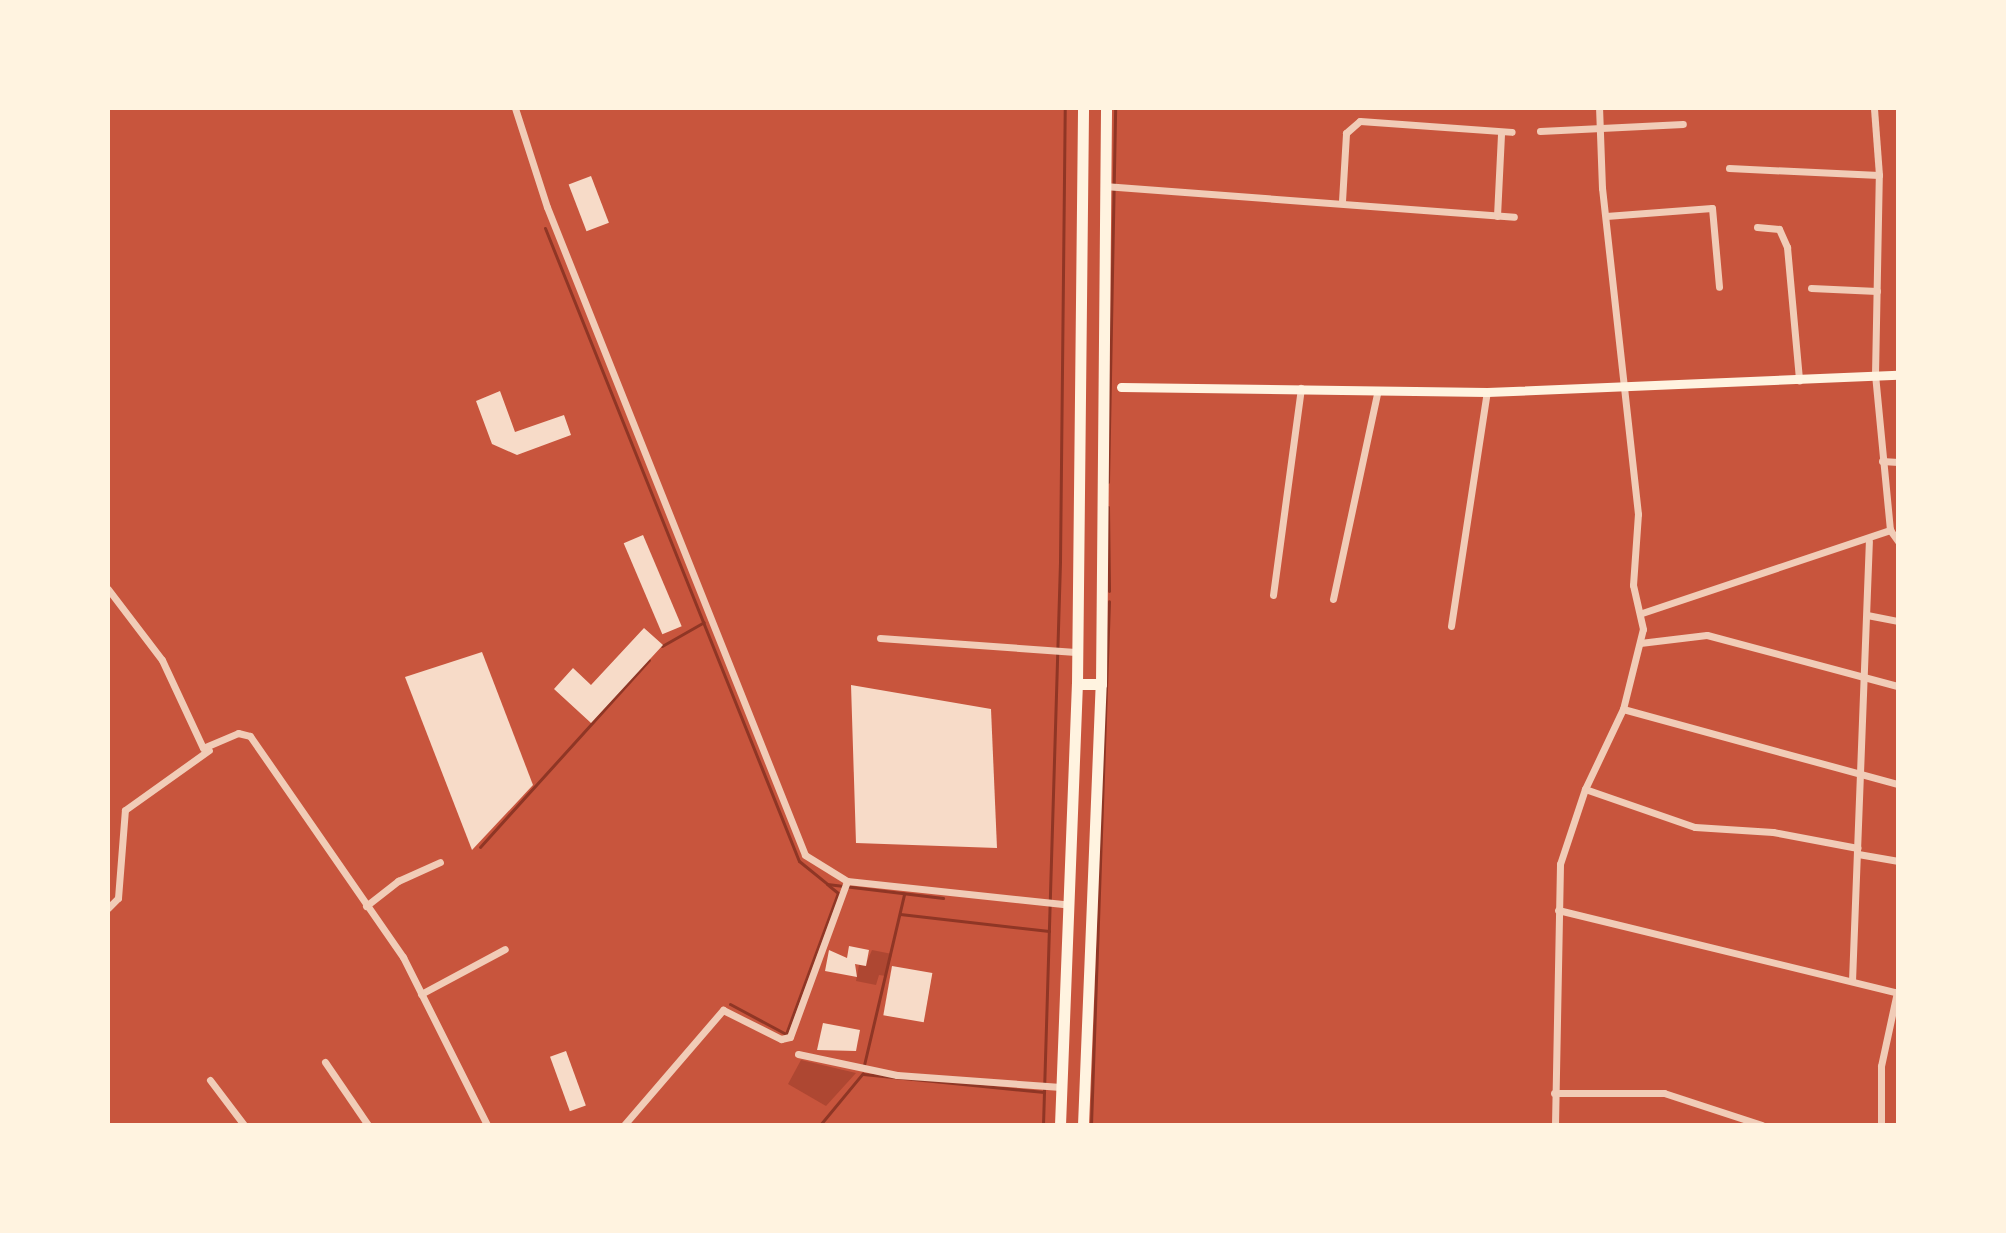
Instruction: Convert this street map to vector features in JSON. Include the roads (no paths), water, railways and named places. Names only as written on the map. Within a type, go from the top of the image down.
[{"type":"main road","points":[[1060,1125],[1055,1087],[1070,905],[1077,684],[1083,108]]},
{"type":"main road","points":[[1083,1125],[1101,684],[1108,186],[1106,108]]},
{"type":"main road","points":[[1121,387],[1301,388],[1377,393],[1487,392],[1898,375]]},
{"type":"main road","points":[[1077,684],[1101,684]]},
{"type":"street","points":[[515,108],[798,841],[817,867],[845,885],[1070,905]]},
{"type":"street","points":[[1555,1125],[1558,910],[1564,844],[1585,789],[1623,709],[1640,643],[1642,613],[1633,585],[1638,514],[1628,387],[1606,216],[1599,108]]},
{"type":"street","points":[[1874,108],[1879,175],[1875,375],[1890,530],[1898,541]]},
{"type":"street","points":[[1342,201],[1346,133],[1360,121],[1512,132]]},
{"type":"street","points":[[1540,131],[1683,124]]},
{"type":"street","points":[[1497,216],[1501,133]]},
{"type":"street","points":[[1729,168],[1879,175]]},
{"type":"street","points":[[1108,186],[1342,201],[1514,217]]},
{"type":"street","points":[[1606,216],[1712,208],[1719,287]]},
{"type":"street","points":[[1757,227],[1779,229],[1787,247],[1799,380]]},
{"type":"street","points":[[1811,288],[1877,291]]},
{"type":"street","points":[[1273,595],[1301,388]]},
{"type":"street","points":[[1451,626],[1487,392]]},
{"type":"street","points":[[1333,599],[1377,393]]},
{"type":"street","points":[[1882,461],[1898,462]]},
{"type":"street","points":[[1642,613],[1828,549],[1869,541],[1890,530]]},
{"type":"street","points":[[1852,981],[1869,541]]},
{"type":"street","points":[[108,589],[162,660],[203,748],[209,750]]},
{"type":"street","points":[[1867,615],[1898,621]]},
{"type":"street","points":[[1640,643],[1707,635],[1898,686]]},
{"type":"street","points":[[880,638],[1076,652]]},
{"type":"street","points":[[1623,709],[1861,778],[1898,784]]},
{"type":"street","points":[[108,908],[118,898],[125,810],[209,750],[238,733],[250,736],[403,957],[487,1125]]},
{"type":"street","points":[[1585,789],[1695,827],[1773,832],[1898,861]]},
{"type":"street","points":[[366,906],[398,881],[440,862]]},
{"type":"street","points":[[624,1125],[723,1010],[781,1039],[790,1037],[845,885]]},
{"type":"street","points":[[1558,910],[1897,993],[1881,1066],[1881,1125]]},
{"type":"street","points":[[421,994],[505,949]]},
{"type":"street","points":[[798,1054],[897,1075],[1055,1087]]},
{"type":"street","points":[[325,1062],[368,1125]]},
{"type":"street","points":[[210,1080],[244,1125]]},
{"type":"street","points":[[1554,1093],[1664,1093],[1762,1125]]},
{"type":"waterway","points":[[1043,1125],[1060,561],[1065,108]]},
{"type":"waterway","points":[[1108,482],[1115,108]]},
{"type":"waterway","points":[[545,228],[799,861],[827,884],[943,898]]},
{"type":"waterway","points":[[1108,507],[1109,591]]},
{"type":"waterway","points":[[1091,1125],[1109,601]]},
{"type":"waterway","points":[[662,646],[704,622]]},
{"type":"waterway","points":[[480,847],[649,660]]},
{"type":"waterway","points":[[730,1004],[786,1034],[838,893],[828,885]]},
{"type":"waterway","points":[[864,1065],[904,894]]},
{"type":"waterway","points":[[900,914],[1049,931]]},
{"type":"waterway","points":[[820,1125],[863,1073]]},
{"type":"waterway","points":[[863,1074],[1044,1092]]}]
